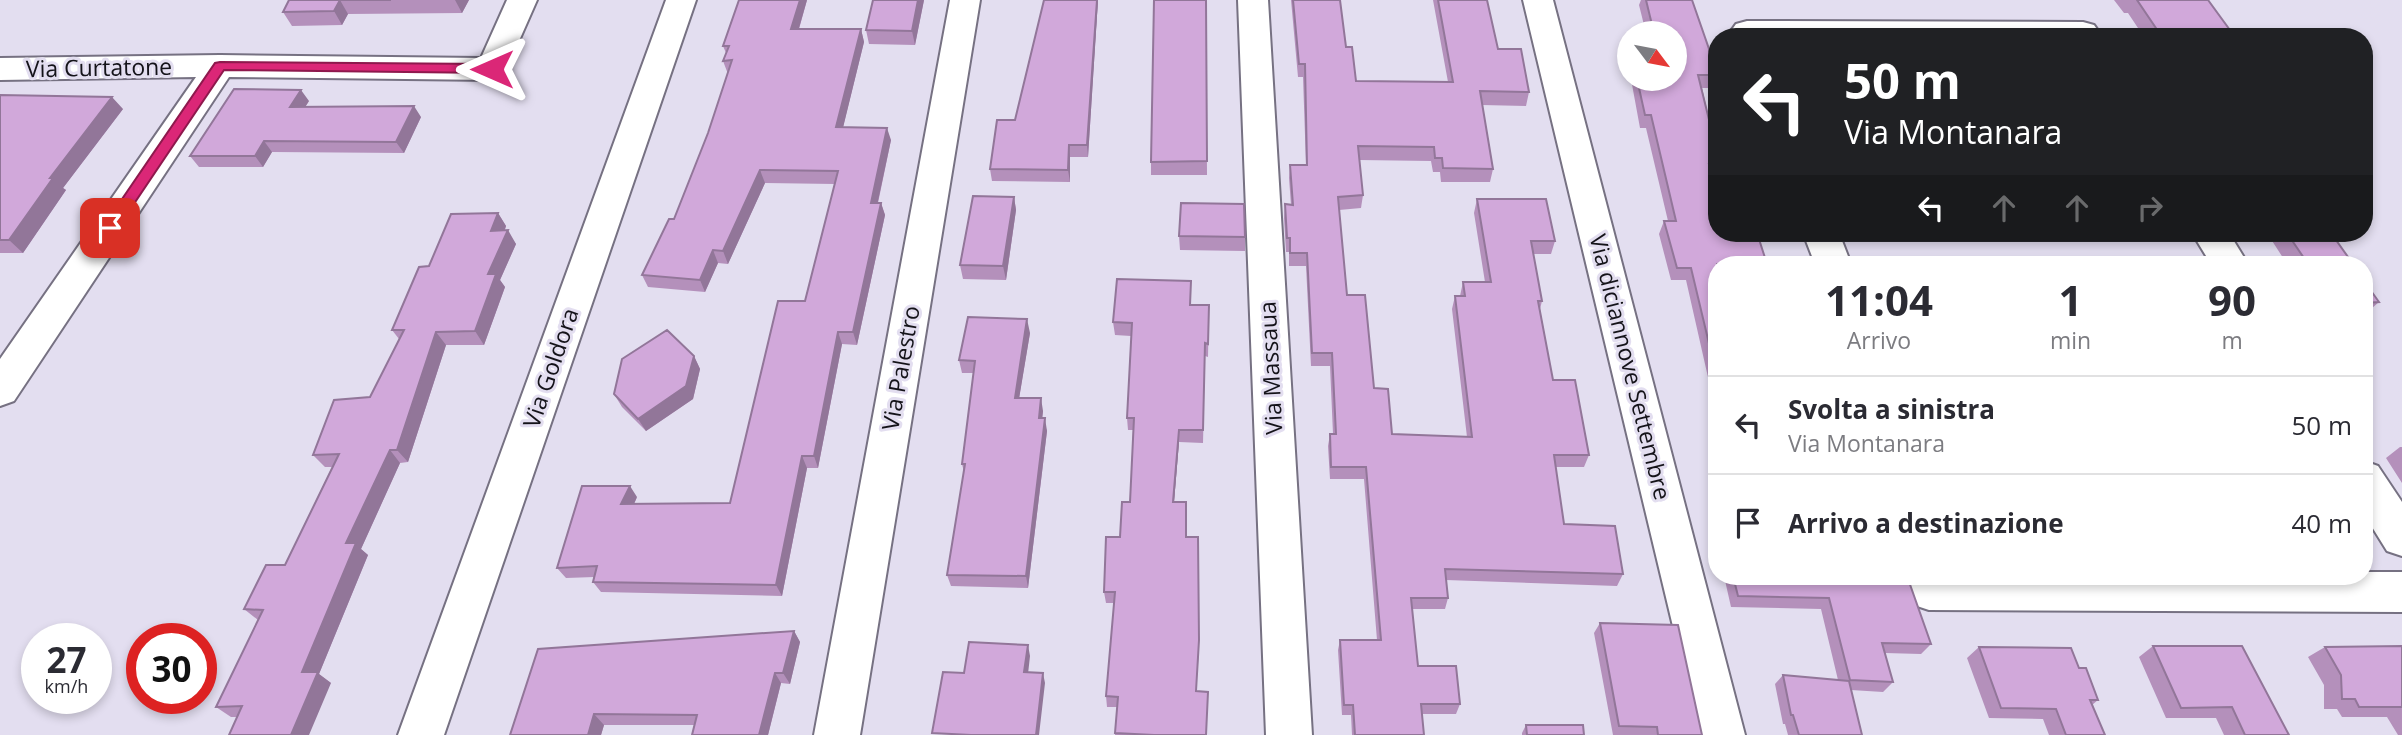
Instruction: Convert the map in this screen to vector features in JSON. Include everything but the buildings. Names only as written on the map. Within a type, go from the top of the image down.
[{"type":"street","name":"Via Curtatone","points":[[0,69],[220,66],[492,69],[522,0]]},
{"type":"street","name":"Via Goldora","points":[[421,735],[681,0]]},
{"type":"street","name":"Via Palestro","points":[[837,735],[965,0]]},
{"type":"street","name":"Via Massaua","points":[[1253,0],[1289,735]]},
{"type":"street","name":"Via diciannove Settembre","points":[[1538,0],[1721,735]]},
{"type":"street","points":[[1735,0],[1746,28]]},
{"type":"street","points":[[2064,0],[2081,28]]},
{"type":"street","points":[[0,390],[220,66]]},
{"type":"street","points":[[2373,492],[2402,538]]},
{"type":"street","points":[[1929,591],[2402,592]]},
{"type":"route","points":[[110,228],[220,66],[492,69]]}]
